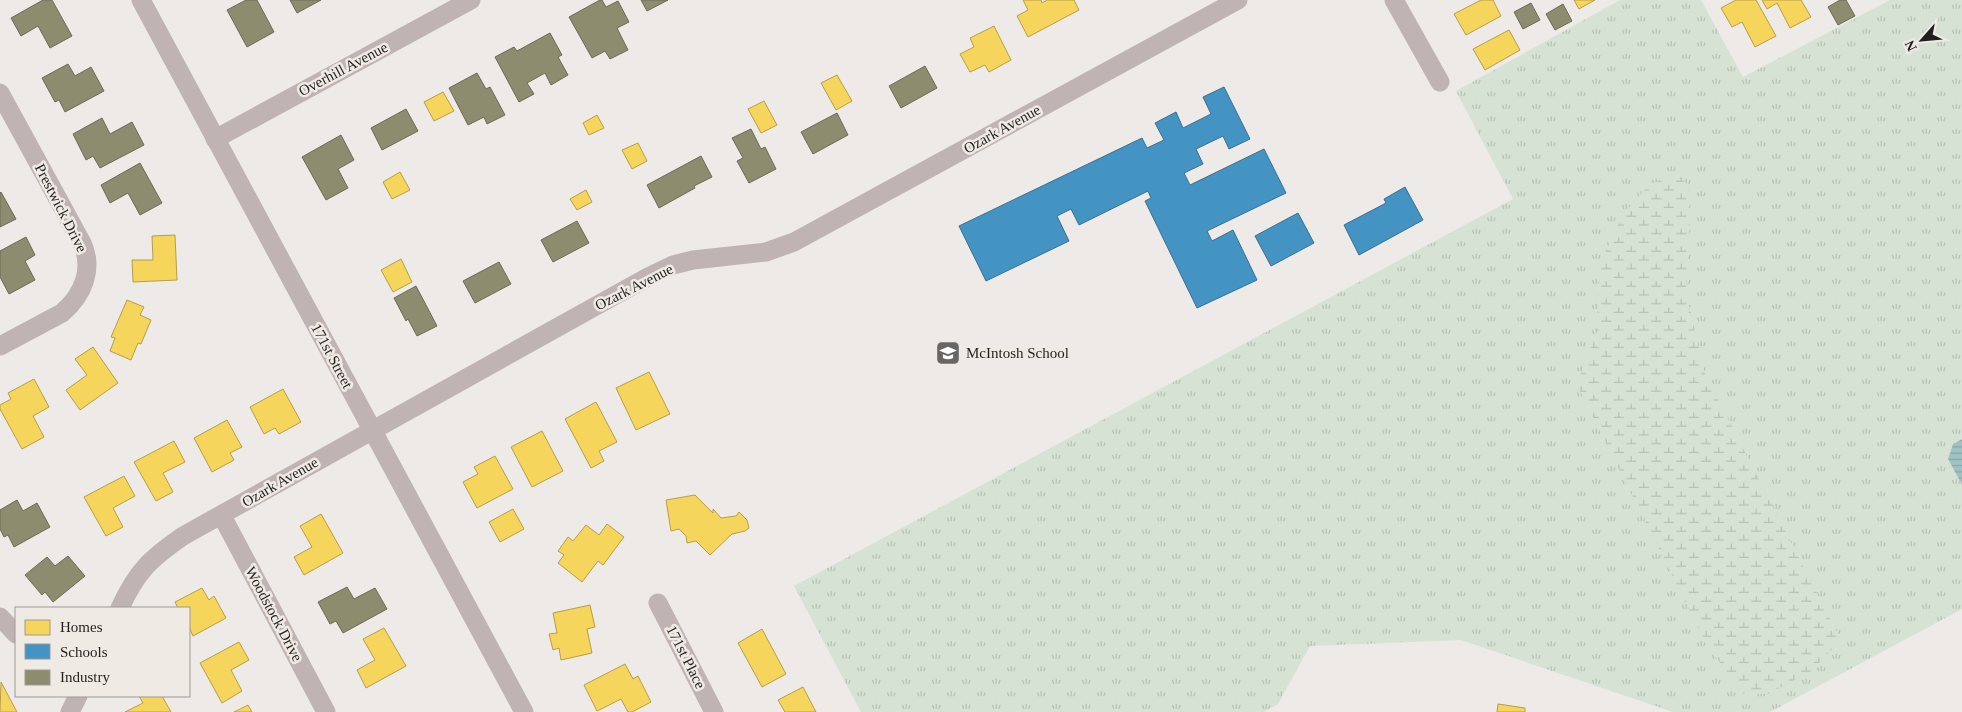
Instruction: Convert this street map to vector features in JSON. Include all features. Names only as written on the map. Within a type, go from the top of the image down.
[{"type":"street","name":"171st Street","points":[[141,0],[524,712]]},
{"type":"street","name":"Overhill Avenue","points":[[216,139],[472,0]]},
{"type":"street","name":"Ozark Avenue","points":[[121,607],[137,576],[154,558],[183,536],[222,516],[372,430],[648,277],[673,265],[693,260],[766,252],[794,242],[1238,0]]},
{"type":"street","points":[[1394,0],[1440,82]]},
{"type":"street","name":"Prestwick Drive","points":[[0,94],[82,243],[86,253],[87,266],[80,294],[70,307],[0,346]]},
{"type":"street","name":"Woodstock Drive","points":[[222,516],[326,712]]},
{"type":"street","name":"171st Place","points":[[658,603],[714,712]]},
{"type":"street","points":[[0,617],[15,633]]},
{"type":"street","points":[[70,712],[78,697]]},
{"type":"green space","points":[[1620,0],[1701,0],[1743,77],[1890,0],[1962,0],[1962,439],[1953,444],[1948,459],[1962,485],[1962,609],[1770,712],[1673,712],[1461,640],[1310,646],[1278,704],[1264,712],[861,712],[794,586],[1513,199],[1456,91]]},
{"type":"green space","points":[[1678,173],[1689,187],[1690,221],[1686,293],[1705,374],[1841,640],[1811,671],[1768,694],[1744,694],[1708,647],[1577,385],[1597,331],[1600,263],[1624,213],[1649,185]]},
{"type":"water","points":[[1962,439],[1962,485],[1948,459],[1953,444]]},
{"type":"building: Homes","points":[[1023,0],[1041,0],[1042,3],[1047,0],[1074,0],[1079,10],[1028,37],[1017,16],[1028,10]]},
{"type":"building: Homes","points":[[1481,0],[1493,0],[1501,16],[1466,35],[1454,14]]},
{"type":"building: Homes","points":[[1574,0],[1595,0],[1579,9]]},
{"type":"building: Homes","points":[[1736,0],[1756,0],[1776,36],[1755,47],[1742,22],[1732,27],[1721,8]]},
{"type":"building: Homes","points":[[1762,0],[1801,0],[1811,17],[1790,28],[1777,3],[1767,9]]},
{"type":"building: Homes","points":[[994,26],[1011,60],[989,72],[985,65],[970,72],[960,54],[974,47],[970,38]]},
{"type":"building: Homes","points":[[1509,30],[1520,50],[1485,70],[1473,49]]},
{"type":"building: Homes","points":[[837,75],[852,101],[836,110],[821,83]]},
{"type":"building: Homes","points":[[443,92],[454,111],[434,121],[424,102]]},
{"type":"building: Homes","points":[[764,101],[777,125],[761,133],[748,109]]},
{"type":"building: Homes","points":[[597,115],[604,128],[589,135],[583,123]]},
{"type":"building: Homes","points":[[638,143],[647,161],[632,169],[622,150]]},
{"type":"building: Homes","points":[[400,172],[410,190],[392,199],[383,182]]},
{"type":"building: Homes","points":[[586,190],[592,202],[577,210],[570,199]]},
{"type":"building: Homes","points":[[175,235],[177,280],[133,282],[132,260],[153,260],[152,236]]},
{"type":"building: Homes","points":[[401,259],[412,282],[393,292],[381,270]]},
{"type":"building: Homes","points":[[127,300],[144,307],[140,315],[151,320],[141,344],[138,343],[131,360],[110,351],[115,338],[111,337]]},
{"type":"building: Homes","points":[[93,347],[118,383],[80,410],[66,390],[87,375],[75,359]]},
{"type":"building: Homes","points":[[649,372],[670,414],[636,430],[616,388]]},
{"type":"building: Homes","points":[[34,379],[49,407],[33,416],[44,437],[22,449],[0,409],[0,405],[11,399],[8,393]]},
{"type":"building: Homes","points":[[283,389],[301,422],[279,434],[275,428],[264,434],[250,407]]},
{"type":"building: Homes","points":[[596,402],[617,442],[599,451],[604,461],[591,468],[565,419]]},
{"type":"building: Homes","points":[[227,420],[242,447],[230,453],[234,460],[212,472],[194,438]]},
{"type":"building: Homes","points":[[542,431],[563,471],[532,487],[511,447]]},
{"type":"building: Homes","points":[[174,441],[185,462],[163,473],[173,492],[156,501],[134,462]]},
{"type":"building: Homes","points":[[495,456],[513,489],[477,508],[463,482],[478,474],[474,467]]},
{"type":"building: Homes","points":[[124,476],[135,496],[113,508],[123,527],[106,536],[84,497]]},
{"type":"building: Homes","points":[[695,495],[713,513],[713,509],[721,518],[736,516],[739,512],[747,520],[749,528],[732,534],[710,555],[696,541],[687,543],[686,536],[679,529],[671,531],[666,500]]},
{"type":"building: Homes","points":[[513,509],[524,529],[500,542],[489,522]]},
{"type":"building: Homes","points":[[321,514],[343,553],[304,575],[294,557],[312,547],[300,526]]},
{"type":"building: Homes","points":[[607,524],[624,537],[603,565],[598,561],[582,582],[558,563],[564,555],[558,551],[568,537],[573,541],[586,525],[599,535]]},
{"type":"building: Homes","points":[[202,588],[209,600],[214,596],[226,618],[193,636],[190,629],[190,607],[178,607],[175,602]]},
{"type":"building: Homes","points":[[590,605],[595,627],[587,629],[592,653],[561,660],[559,648],[553,650],[549,634],[557,633],[553,613]]},
{"type":"building: Homes","points":[[384,628],[406,666],[366,688],[357,670],[375,660],[363,639]]},
{"type":"building: Homes","points":[[762,629],[786,674],[762,687],[738,643]]},
{"type":"building: Homes","points":[[239,642],[249,660],[231,670],[242,691],[222,703],[200,663]]},
{"type":"building: Homes","points":[[625,664],[633,679],[638,676],[651,702],[632,712],[628,712],[621,699],[597,711],[584,685]]},
{"type":"building: Homes","points":[[1,682],[17,712],[0,712]]},
{"type":"building: Homes","points":[[803,687],[816,712],[785,712],[778,700]]},
{"type":"building: Homes","points":[[140,697],[163,697],[171,712],[125,712],[143,703]]},
{"type":"building: Homes","points":[[1498,704],[1525,708],[1525,712],[1497,712]]},
{"type":"building: Homes","points":[[248,705],[252,712],[234,712]]},
{"type":"building: Schools","points":[[1224,87],[1250,139],[1229,149],[1223,136],[1196,149],[1203,164],[1184,173],[1190,185],[1264,149],[1286,193],[1207,231],[1212,241],[1233,230],[1257,280],[1197,308],[1145,201],[1151,198],[1148,191],[1079,225],[1071,209],[1057,216],[1069,241],[986,281],[959,226],[1142,138],[1147,148],[1164,140],[1155,123],[1176,112],[1183,128],[1211,114],[1203,97]]},
{"type":"building: Schools","points":[[1405,187],[1423,220],[1359,255],[1344,225],[1386,203],[1384,199]]},
{"type":"building: Schools","points":[[1298,213],[1314,243],[1271,266],[1255,236]]},
{"type":"building: Industry","points":[[43,0],[52,0],[72,36],[50,48],[38,26],[21,36],[11,18]]},
{"type":"building: Industry","points":[[246,0],[257,0],[274,32],[247,47],[227,10]]},
{"type":"building: Industry","points":[[290,0],[321,0],[297,13]]},
{"type":"building: Industry","points":[[602,0],[606,7],[618,1],[629,22],[617,28],[628,50],[610,59],[605,51],[592,58],[569,17]]},
{"type":"building: Industry","points":[[641,0],[668,0],[647,11]]},
{"type":"building: Industry","points":[[1840,0],[1846,0],[1855,16],[1838,25],[1828,7]]},
{"type":"building: Industry","points":[[1531,3],[1540,20],[1523,29],[1514,12]]},
{"type":"building: Industry","points":[[1563,4],[1572,21],[1555,30],[1546,14]]},
{"type":"building: Industry","points":[[550,33],[562,55],[558,57],[568,75],[551,85],[545,73],[527,83],[534,94],[519,102],[495,57],[514,47],[517,51]]},
{"type":"building: Industry","points":[[68,64],[75,76],[91,67],[104,91],[65,112],[59,100],[55,102],[42,78]]},
{"type":"building: Industry","points":[[925,66],[937,88],[901,108],[889,86]]},
{"type":"building: Industry","points":[[477,73],[486,89],[490,87],[505,115],[487,124],[484,117],[468,125],[449,88]]},
{"type":"building: Industry","points":[[406,109],[418,131],[382,150],[371,128]]},
{"type":"building: Industry","points":[[837,113],[848,135],[813,154],[801,132]]},
{"type":"building: Industry","points":[[102,118],[110,134],[132,122],[144,145],[100,168],[93,156],[86,160],[73,134]]},
{"type":"building: Industry","points":[[751,129],[761,149],[765,147],[776,169],[749,183],[737,161],[743,158],[732,138]]},
{"type":"building: Industry","points":[[341,135],[354,160],[338,169],[348,188],[326,200],[302,157]]},
{"type":"building: Industry","points":[[701,156],[712,177],[659,208],[647,185]]},
{"type":"building: Industry","points":[[140,163],[162,203],[140,215],[128,193],[110,203],[101,185]]},
{"type":"building: Industry","points":[[0,193],[16,219],[0,227]]},
{"type":"building: Industry","points":[[577,221],[589,243],[553,262],[541,240]]},
{"type":"building: Industry","points":[[26,237],[35,255],[25,261],[35,280],[9,294],[0,277],[0,251]]},
{"type":"building: Industry","points":[[499,262],[511,284],[475,303],[463,281]]},
{"type":"building: Industry","points":[[416,286],[437,326],[417,336],[408,319],[406,321],[394,298]]},
{"type":"building: Industry","points":[[17,500],[23,511],[37,503],[50,527],[14,547],[8,535],[4,537],[0,529],[0,510]]},
{"type":"building: Industry","points":[[68,556],[85,576],[53,602],[45,592],[42,595],[25,575],[47,557],[55,566]]},
{"type":"building: Industry","points":[[347,587],[354,599],[375,588],[387,609],[343,633],[336,621],[330,624],[318,602]]},
{"type":"place","name":"McIntosh School","points":[[948,353]]}]
